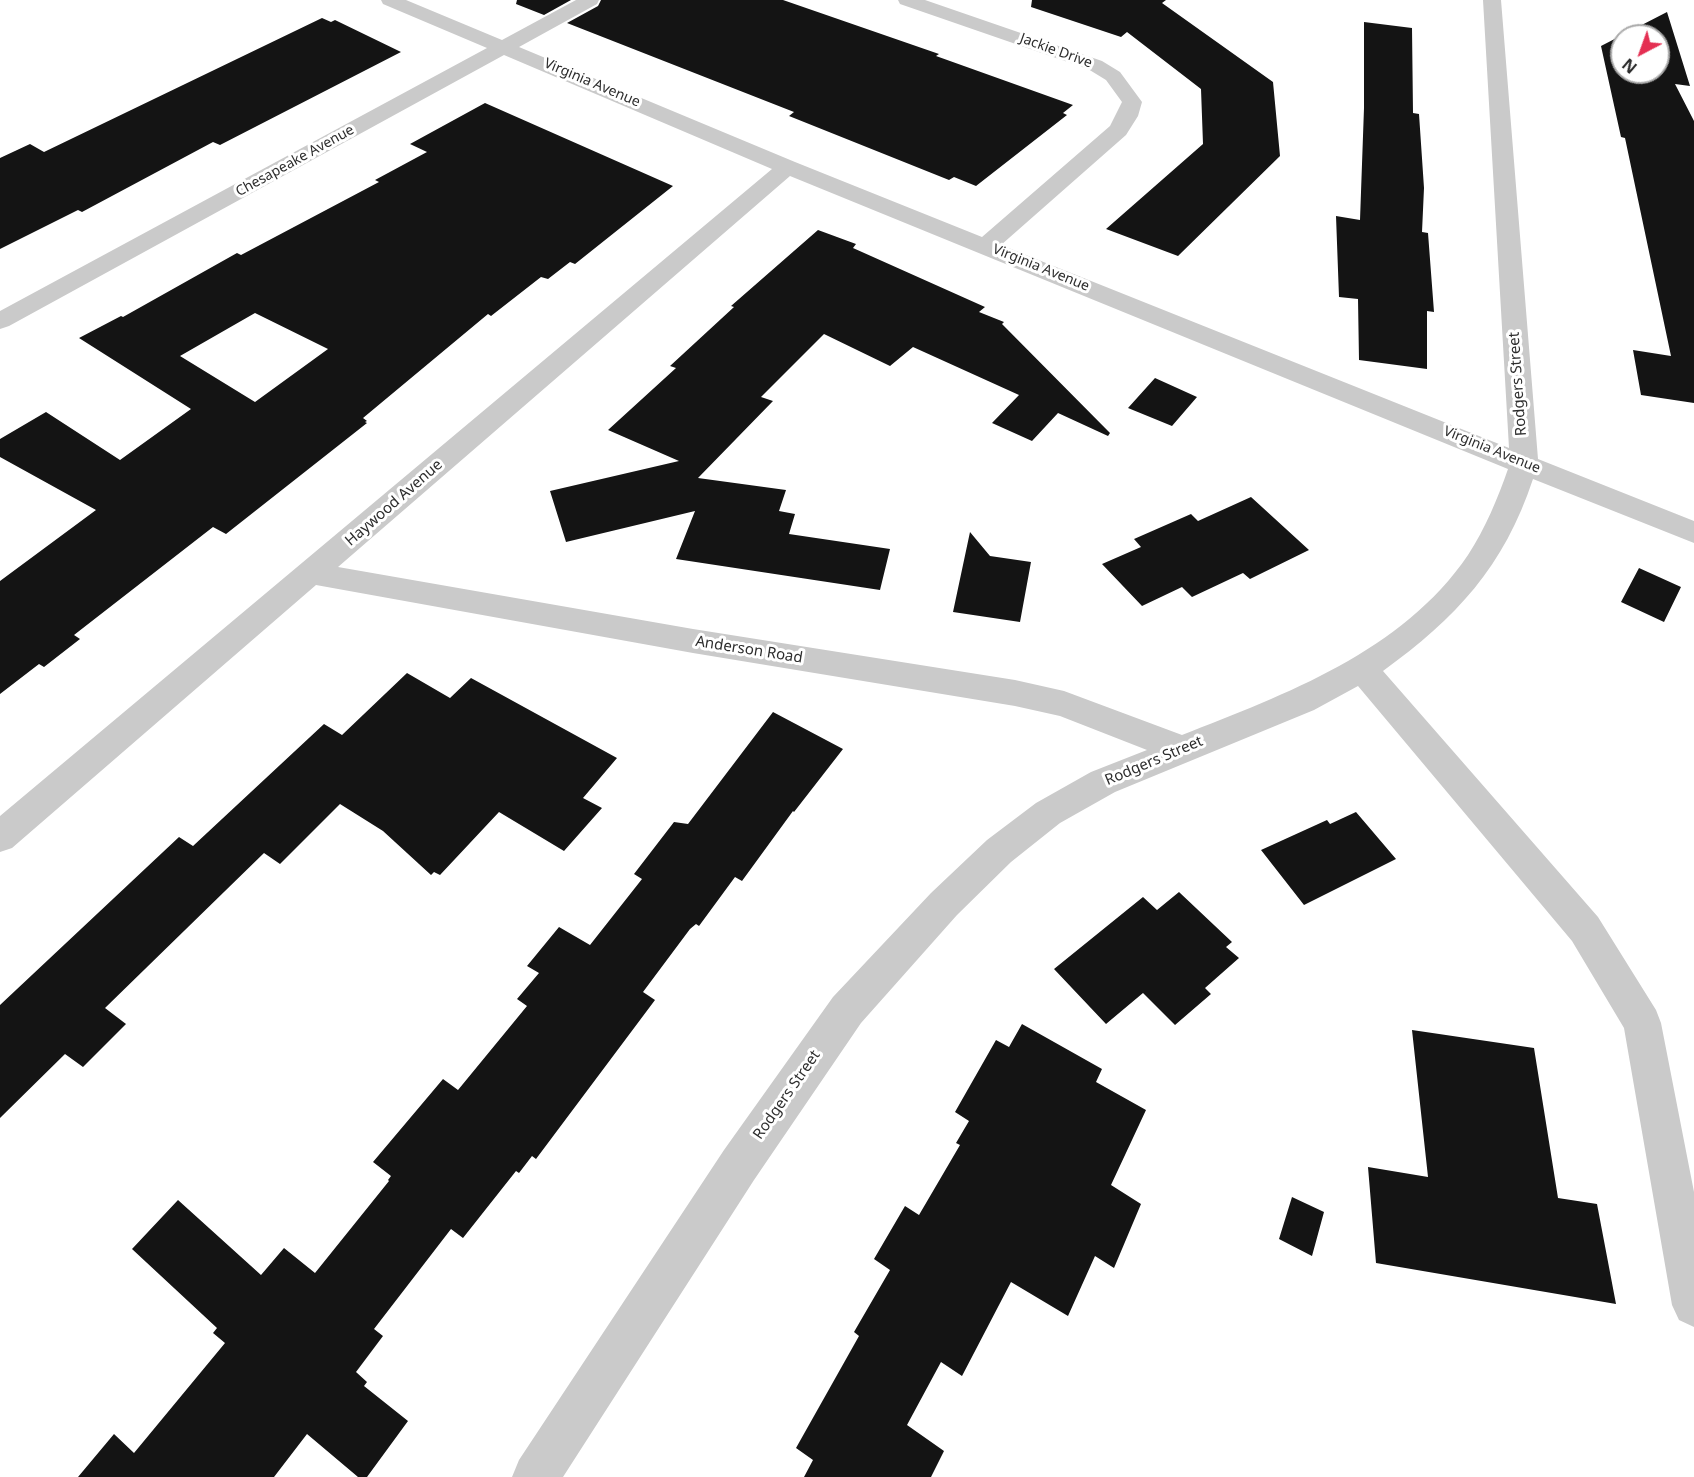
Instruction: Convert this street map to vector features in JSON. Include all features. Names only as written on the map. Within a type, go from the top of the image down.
[{"type":"street","name":"Virginia Avenue","points":[[390,0],[788,166],[1694,533]]},
{"type":"street","name":"Chesapeake Avenue","points":[[0,321],[590,0]]},
{"type":"street","name":"Jackie Drive","points":[[907,0],[1095,65],[1113,76],[1132,102],[1118,130],[986,246]]},
{"type":"street","name":"Rodgers Street","points":[[536,1477],[739,1165],[847,1010],[944,904],[999,851],[1040,819],[1103,782],[1303,701],[1362,669],[1412,633],[1450,598],[1479,562],[1512,499],[1524,463],[1492,0]]},
{"type":"street","name":"Haywood Avenue","points":[[0,837],[788,166]]},
{"type":"street","name":"Anderson Road","points":[[312,573],[681,639],[1015,693],[1064,704],[1181,749]]},
{"type":"street","points":[[1362,669],[1585,929],[1642,1023],[1694,1305]]},
{"type":"building","points":[[517,0],[571,0],[544,15],[516,4]]},
{"type":"building","points":[[601,0],[783,0],[939,54],[936,56],[1073,105],[1063,113],[1067,115],[976,186],[954,177],[949,180],[789,116],[794,112],[567,23],[598,6]]},
{"type":"building","points":[[1032,0],[1166,0],[1162,3],[1273,82],[1280,156],[1178,256],[1106,229],[1203,144],[1201,89],[1127,32],[1121,37],[1031,7]]},
{"type":"building","points":[[1667,12],[1690,86],[1675,84],[1694,121],[1694,403],[1641,395],[1633,350],[1671,356],[1625,138],[1621,137],[1601,46],[1610,41],[1610,84],[1670,84],[1670,24],[1644,24]]},
{"type":"building","points":[[322,18],[331,22],[335,20],[401,52],[220,145],[213,142],[82,212],[78,210],[0,249],[0,158],[30,144],[44,152]]},
{"type":"building","points":[[1364,22],[1412,28],[1413,113],[1419,114],[1424,188],[1422,232],[1428,233],[1434,312],[1427,311],[1427,369],[1359,360],[1358,299],[1339,297],[1336,216],[1360,220]]},
{"type":"building","points":[[485,103],[673,186],[575,264],[570,262],[548,279],[541,277],[491,316],[488,314],[363,418],[367,423],[226,534],[213,527],[74,635],[80,639],[44,667],[39,664],[0,694],[0,581],[96,510],[0,457],[0,439],[46,412],[120,460],[191,409],[79,338],[123,317],[237,253],[241,255],[379,182],[375,180],[427,152],[410,144]],"holes":[[[255,313],[328,349],[255,402],[180,356]]]},
{"type":"building","points":[[818,230],[856,244],[853,248],[985,307],[979,312],[1004,322],[1002,324],[1110,433],[1108,436],[1058,413],[1032,441],[992,423],[1019,395],[913,347],[890,366],[824,334],[761,397],[773,401],[698,478],[786,490],[779,511],[795,514],[789,534],[890,549],[880,590],[676,559],[695,511],[566,542],[550,491],[679,461],[608,430],[676,368],[670,366],[734,307],[731,306]]},
{"type":"building","points":[[1155,378],[1197,397],[1172,426],[1128,408]]},
{"type":"building","points":[[1251,497],[1309,550],[1250,579],[1243,573],[1192,597],[1182,587],[1142,606],[1102,564],[1141,547],[1134,539],[1191,514],[1198,521]]},
{"type":"building","points":[[970,532],[990,556],[1031,562],[1020,622],[953,612]]},
{"type":"building","points":[[1639,568],[1681,587],[1664,622],[1621,602]]},
{"type":"building","points":[[407,673],[450,698],[471,678],[617,758],[583,798],[602,808],[564,851],[499,812],[440,875],[434,872],[431,875],[383,831],[340,804],[280,864],[264,853],[105,1008],[126,1024],[83,1067],[65,1054],[0,1118],[0,1005],[179,837],[193,846],[324,724],[342,735]]},
{"type":"building","points":[[773,712],[843,749],[793,811],[742,881],[735,877],[699,926],[696,924],[690,929],[643,992],[655,1000],[536,1159],[532,1156],[519,1173],[516,1171],[463,1238],[451,1229],[374,1329],[383,1336],[356,1372],[367,1382],[364,1386],[408,1421],[367,1477],[358,1477],[307,1434],[274,1477],[78,1477],[114,1434],[134,1453],[225,1343],[213,1333],[217,1328],[132,1249],[178,1200],[261,1275],[284,1248],[315,1273],[389,1181],[391,1176],[373,1162],[443,1079],[458,1090],[527,1006],[517,999],[539,973],[527,966],[559,927],[590,945],[642,879],[634,874],[674,822],[688,824]]},
{"type":"building","points":[[1356,812],[1396,859],[1304,905],[1261,850],[1327,820],[1330,824]]},
{"type":"building","points":[[1179,892],[1232,942],[1226,947],[1239,958],[1205,988],[1211,994],[1175,1025],[1143,993],[1106,1024],[1054,969],[1143,897],[1157,910]]},
{"type":"building","points":[[1022,1024],[1102,1069],[1096,1082],[1146,1110],[1111,1185],[1141,1204],[1114,1268],[1095,1256],[1068,1316],[1011,1282],[962,1376],[941,1362],[907,1425],[944,1451],[931,1477],[804,1477],[813,1460],[796,1448],[859,1336],[854,1332],[890,1270],[874,1259],[905,1206],[919,1215],[960,1145],[956,1143],[969,1121],[955,1112],[996,1040],[1009,1047]]},
{"type":"building","points":[[1412,1030],[1534,1048],[1558,1198],[1597,1204],[1616,1304],[1376,1263],[1368,1167],[1428,1177]]},
{"type":"building","points":[[1292,1197],[1324,1212],[1312,1256],[1279,1239]]}]
